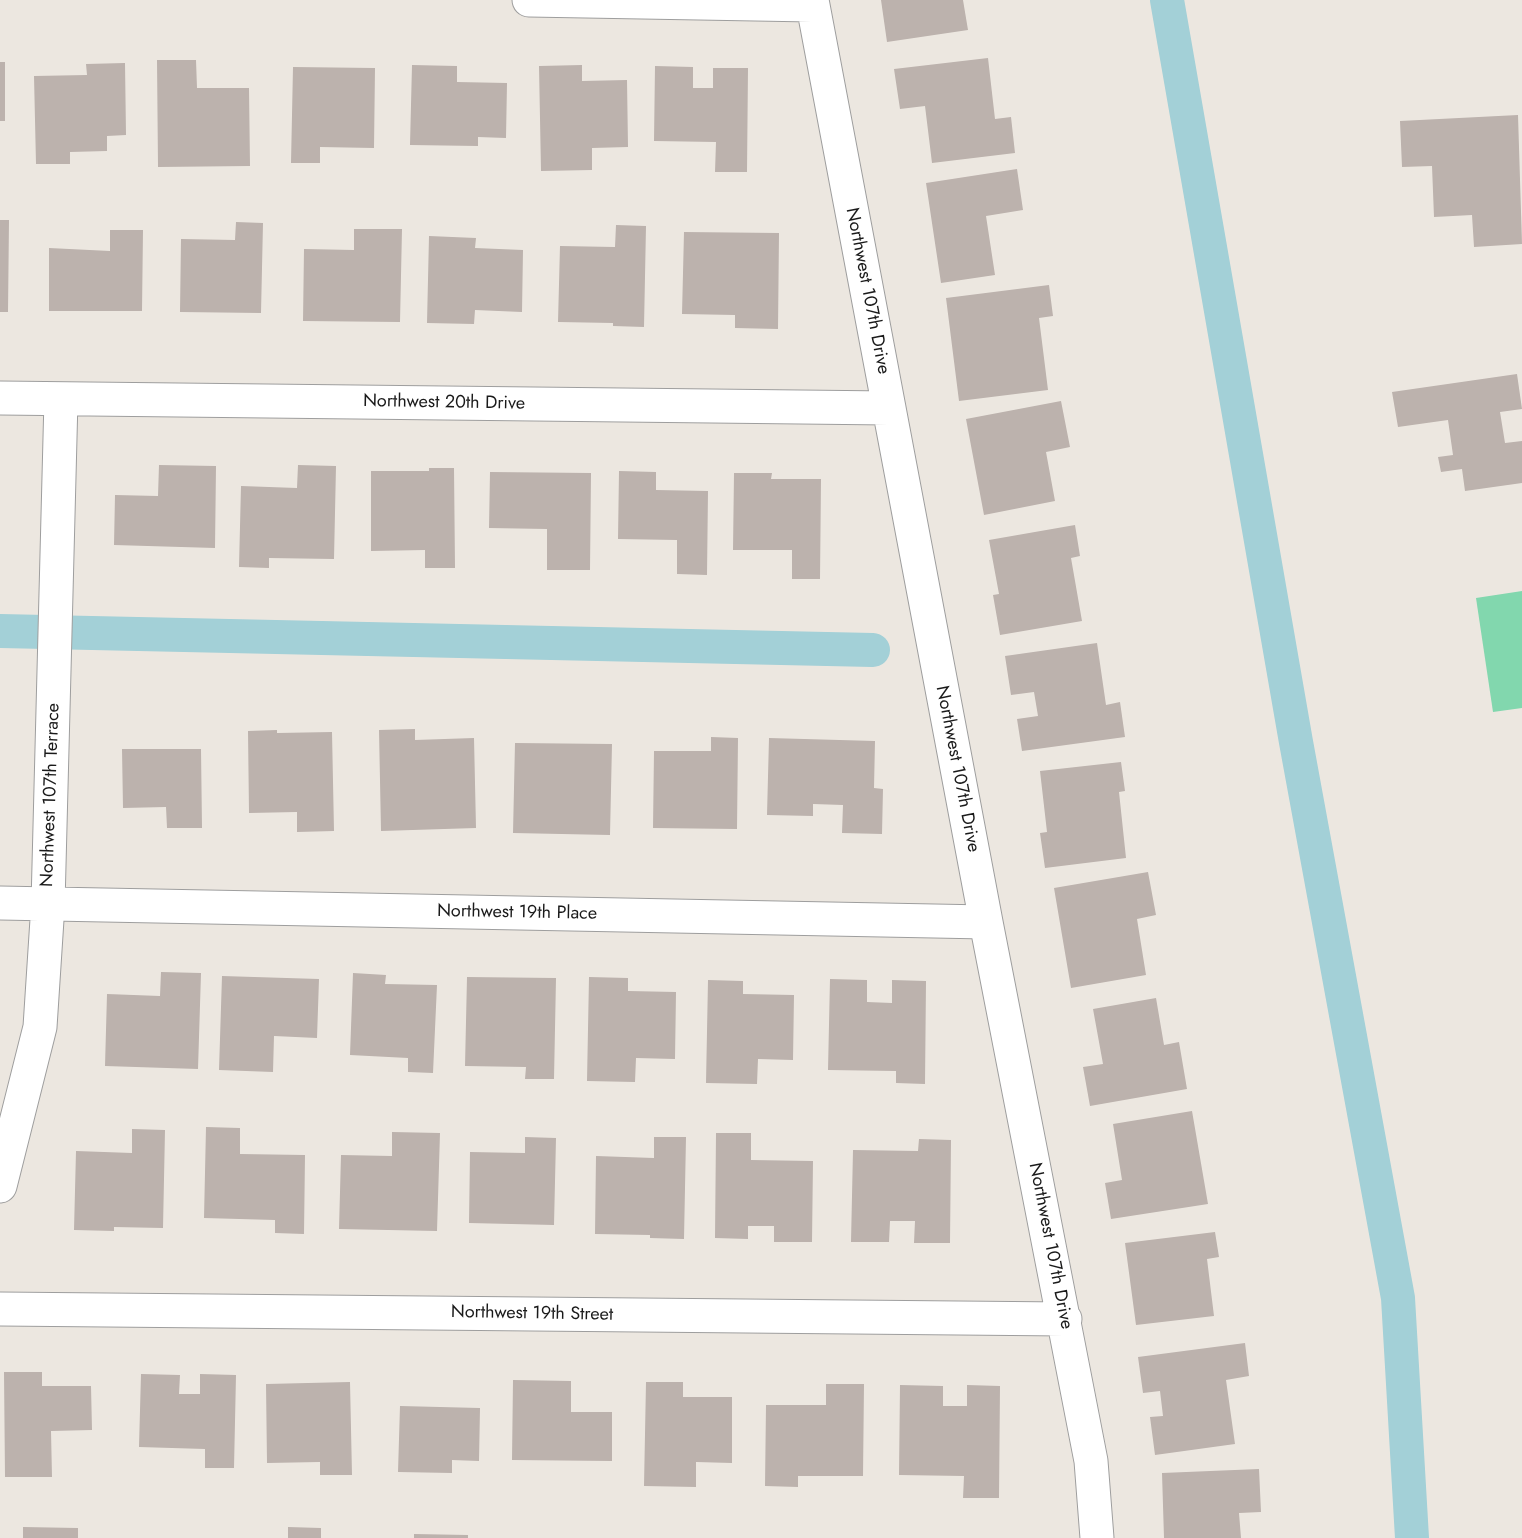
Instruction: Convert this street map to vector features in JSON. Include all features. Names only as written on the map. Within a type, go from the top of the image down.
[{"type":"street","points":[[528,0],[812,3]]},
{"type":"street","name":"Northwest 107th Drive","points":[[812,3],[986,922],[1065,1319],[1091,1461],[1098,1538]]},
{"type":"street","name":"Northwest 20th Drive","points":[[0,398],[889,408]]},
{"type":"street","name":"Northwest 107th Terrace","points":[[0,1186],[40,1027],[48,904],[61,399]]},
{"type":"street","name":"Northwest 19th Place","points":[[0,903],[986,922]]},
{"type":"street","name":"Northwest 19th Street","points":[[0,1309],[1065,1319]]},
{"type":"green space","points":[[1522,591],[1522,708],[1493,712],[1476,598]]},
{"type":"building","points":[[881,0],[963,0],[968,30],[887,42]]},
{"type":"building","points":[[988,58],[995,119],[1011,117],[1015,153],[932,163],[925,106],[900,109],[894,69]]},
{"type":"building","points":[[157,60],[196,60],[197,88],[249,88],[250,166],[158,167]]},
{"type":"building","points":[[0,62],[5,62],[5,121],[0,121]]},
{"type":"building","points":[[125,63],[126,135],[107,136],[107,151],[70,152],[70,164],[36,164],[34,76],[87,75],[86,64]]},
{"type":"building","points":[[412,65],[457,66],[457,82],[507,83],[506,138],[478,137],[478,146],[410,145]]},
{"type":"building","points":[[582,65],[582,81],[627,80],[628,147],[592,148],[592,170],[541,171],[539,66]]},
{"type":"building","points":[[655,66],[693,67],[693,88],[713,88],[713,68],[748,68],[747,172],[715,172],[716,142],[654,141]]},
{"type":"building","points":[[293,67],[375,68],[374,148],[320,147],[320,163],[291,163]]},
{"type":"building","points":[[1518,115],[1522,244],[1474,247],[1472,215],[1434,217],[1432,166],[1402,167],[1400,121]]},
{"type":"building","points":[[1017,169],[1023,210],[986,216],[995,275],[941,283],[926,183]]},
{"type":"building","points":[[0,220],[9,220],[8,312],[0,312]]},
{"type":"building","points":[[236,222],[263,223],[261,313],[180,312],[181,239],[235,240]]},
{"type":"building","points":[[616,225],[646,226],[644,327],[613,326],[613,323],[558,322],[560,246],[615,247]]},
{"type":"building","points":[[354,229],[402,229],[400,322],[303,321],[304,249],[354,250]]},
{"type":"building","points":[[110,230],[143,230],[142,311],[49,311],[49,248],[110,251]]},
{"type":"building","points":[[684,232],[779,233],[778,329],[735,328],[735,315],[682,314]]},
{"type":"building","points":[[429,236],[476,238],[475,248],[523,250],[522,312],[475,310],[474,324],[427,323]]},
{"type":"building","points":[[1049,285],[1053,316],[1039,318],[1048,390],[959,401],[946,298]]},
{"type":"building","points":[[1517,374],[1522,409],[1500,412],[1505,443],[1522,441],[1522,483],[1465,491],[1462,469],[1441,472],[1438,457],[1453,455],[1448,420],[1398,427],[1392,392]]},
{"type":"building","points":[[1061,401],[1070,447],[1046,452],[1055,501],[984,515],[966,419]]},
{"type":"building","points":[[159,465],[216,466],[215,548],[114,545],[115,495],[158,496]]},
{"type":"building","points":[[298,465],[336,466],[334,559],[269,558],[269,568],[239,567],[241,486],[297,488]]},
{"type":"building","points":[[429,468],[454,468],[455,568],[425,568],[425,550],[371,551],[371,471],[429,471]]},
{"type":"building","points":[[619,471],[656,472],[656,490],[708,491],[707,575],[677,574],[677,540],[618,539]]},
{"type":"building","points":[[490,472],[591,473],[590,570],[547,570],[547,529],[489,528]]},
{"type":"building","points":[[734,473],[772,473],[771,479],[821,479],[820,579],[792,579],[792,550],[733,550]]},
{"type":"building","points":[[1075,525],[1080,556],[1071,558],[1082,621],[1000,635],[993,595],[999,594],[989,540]]},
{"type":"building","points":[[1097,643],[1106,705],[1120,702],[1125,737],[1022,751],[1017,719],[1038,716],[1034,692],[1011,695],[1005,656]]},
{"type":"building","points":[[415,729],[415,740],[474,738],[476,828],[381,831],[379,730]]},
{"type":"building","points":[[277,730],[277,733],[332,732],[334,831],[297,832],[297,812],[249,813],[248,731]]},
{"type":"building","points":[[711,737],[738,738],[737,829],[653,828],[654,751],[711,751]]},
{"type":"building","points":[[769,738],[875,741],[874,788],[883,789],[882,834],[842,833],[843,805],[813,804],[813,816],[767,815]]},
{"type":"building","points":[[515,743],[612,744],[610,835],[513,833]]},
{"type":"building","points":[[122,749],[201,749],[202,828],[167,828],[166,807],[123,808]]},
{"type":"building","points":[[1121,762],[1125,791],[1119,792],[1126,858],[1045,868],[1040,833],[1047,832],[1040,771]]},
{"type":"building","points":[[1148,872],[1156,915],[1137,919],[1146,975],[1071,988],[1054,888]]},
{"type":"building","points":[[161,972],[201,973],[198,1069],[105,1066],[107,994],[160,996]]},
{"type":"building","points":[[353,973],[386,975],[385,984],[437,985],[433,1073],[408,1072],[408,1058],[350,1055]]},
{"type":"building","points":[[222,976],[319,979],[317,1038],[274,1036],[273,1072],[219,1070]]},
{"type":"building","points":[[467,977],[556,978],[554,1079],[525,1079],[526,1067],[465,1066]]},
{"type":"building","points":[[589,977],[628,978],[628,991],[676,992],[675,1059],[636,1058],[635,1082],[587,1081]]},
{"type":"building","points":[[830,979],[867,980],[867,1002],[892,1003],[892,980],[926,981],[925,1084],[896,1083],[896,1071],[828,1070]]},
{"type":"building","points":[[708,980],[743,981],[743,994],[794,995],[793,1060],[758,1059],[757,1084],[706,1083]]},
{"type":"building","points":[[1156,998],[1164,1045],[1179,1042],[1187,1089],[1090,1106],[1083,1067],[1103,1064],[1093,1009]]},
{"type":"building","points":[[1192,1111],[1208,1204],[1111,1219],[1105,1183],[1122,1180],[1113,1124]]},
{"type":"building","points":[[206,1127],[240,1128],[240,1154],[305,1155],[304,1234],[275,1233],[275,1220],[204,1218]]},
{"type":"building","points":[[132,1129],[165,1130],[163,1228],[114,1227],[114,1231],[74,1230],[76,1151],[132,1153]]},
{"type":"building","points":[[392,1132],[440,1133],[437,1231],[339,1229],[341,1155],[392,1156]]},
{"type":"building","points":[[716,1133],[751,1133],[751,1160],[813,1161],[812,1242],[774,1242],[774,1226],[748,1226],[748,1239],[715,1238]]},
{"type":"building","points":[[525,1137],[556,1138],[554,1225],[469,1223],[470,1152],[525,1153]]},
{"type":"building","points":[[654,1137],[686,1137],[684,1239],[650,1238],[650,1235],[595,1234],[596,1156],[654,1158]]},
{"type":"building","points":[[919,1139],[951,1140],[950,1243],[914,1243],[915,1221],[890,1221],[889,1242],[851,1242],[853,1150],[918,1151]]},
{"type":"building","points":[[1215,1232],[1219,1257],[1207,1259],[1214,1316],[1136,1325],[1125,1243]]},
{"type":"building","points":[[1245,1343],[1249,1376],[1226,1380],[1235,1444],[1155,1455],[1150,1417],[1163,1416],[1160,1391],[1143,1393],[1138,1357]]},
{"type":"building","points":[[4,1372],[42,1372],[42,1386],[91,1386],[92,1430],[51,1431],[52,1477],[5,1477]]},
{"type":"building","points":[[141,1374],[180,1375],[179,1394],[200,1394],[200,1374],[236,1375],[234,1468],[205,1468],[205,1449],[139,1447]]},
{"type":"building","points":[[513,1380],[571,1381],[571,1412],[612,1412],[612,1461],[512,1460]]},
{"type":"building","points":[[350,1382],[352,1475],[320,1475],[320,1462],[267,1463],[266,1384]]},
{"type":"building","points":[[646,1382],[683,1382],[683,1397],[732,1397],[732,1463],[696,1462],[696,1487],[644,1486]]},
{"type":"building","points":[[826,1384],[864,1384],[863,1476],[798,1476],[798,1487],[765,1486],[766,1405],[826,1405]]},
{"type":"building","points":[[900,1385],[943,1386],[943,1406],[967,1406],[967,1385],[1000,1386],[999,1498],[963,1498],[964,1476],[899,1475]]},
{"type":"building","points":[[400,1406],[480,1408],[479,1461],[452,1460],[452,1473],[398,1472]]},
{"type":"building","points":[[1259,1469],[1261,1512],[1239,1513],[1241,1538],[1164,1538],[1162,1473]]},
{"type":"building","points":[[23,1527],[78,1528],[78,1538],[23,1538]]},
{"type":"building","points":[[288,1527],[321,1528],[321,1538],[288,1538]]},
{"type":"building","points":[[414,1534],[468,1535],[468,1538],[414,1538]]},
{"type":"waterway","points":[[1167,0],[1296,742],[1398,1298],[1412,1538]]},
{"type":"waterway","points":[[0,631],[873,650]]}]
